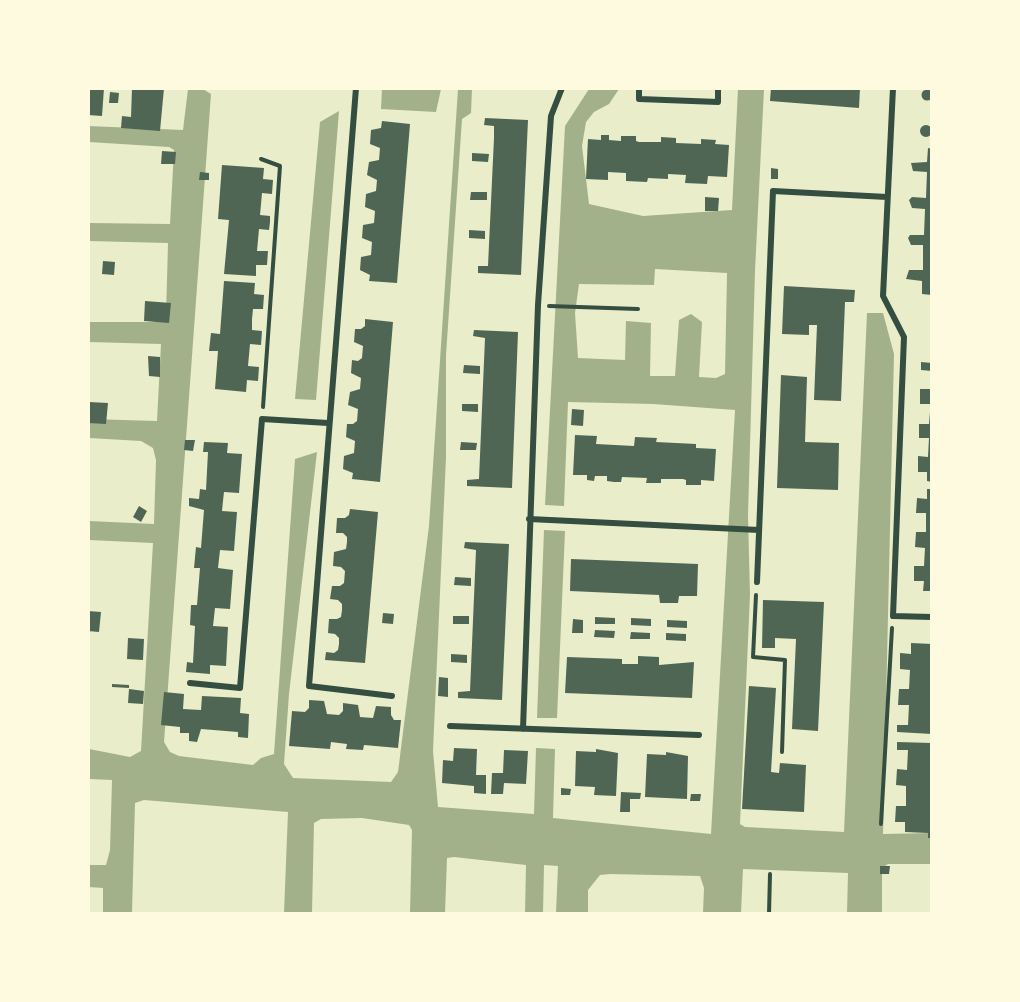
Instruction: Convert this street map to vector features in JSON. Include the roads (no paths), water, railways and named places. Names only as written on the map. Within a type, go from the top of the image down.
[{"type":"street","points":[[356,88],[309,686],[392,696]]},
{"type":"street","points":[[523,729],[538,305],[551,116],[562,88]]},
{"type":"street","points":[[639,88],[639,99],[718,102],[718,88]]},
{"type":"street","points":[[893,88],[883,296],[904,337],[893,616],[932,617]]},
{"type":"street","points":[[757,582],[773,191],[887,196]]},
{"type":"street","points":[[190,683],[240,688],[262,419],[328,423]]},
{"type":"street","points":[[529,519],[759,530]]},
{"type":"street","points":[[450,726],[699,735]]}]
